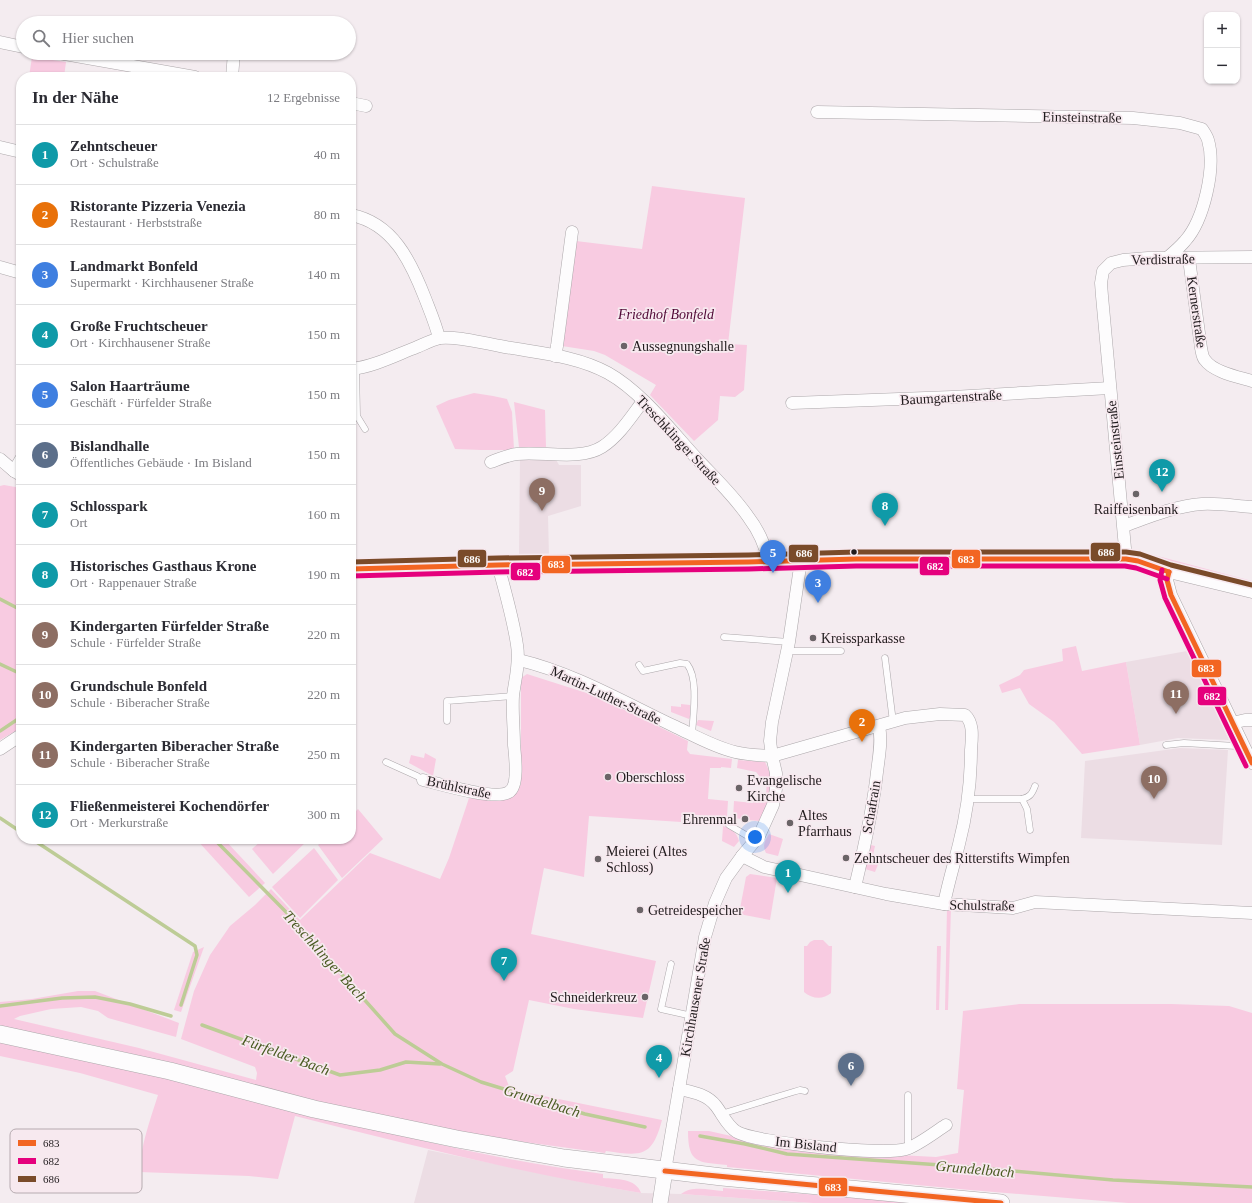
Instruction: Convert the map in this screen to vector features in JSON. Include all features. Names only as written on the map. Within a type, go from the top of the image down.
[{"type":"main road","points":[[0,1034],[178,1073],[314,1109],[457,1139],[564,1158],[665,1171],[1002,1203]]},
{"type":"street","points":[[0,42],[16,45]]},
{"type":"street","points":[[99,60],[167,72]]},
{"type":"street","points":[[232,72],[233,60]]},
{"type":"street","points":[[356,104],[366,106]]},
{"type":"street","name":"Einsteinstraße","points":[[817,112],[1133,118],[1180,123],[1202,129],[1208,138],[1210,155],[1205,200],[1198,222],[1186,241],[1167,258]]},
{"type":"street","points":[[0,147],[16,151]]},
{"type":"street","points":[[356,217],[375,224],[393,239],[403,251],[415,274],[437,328],[439,338]]},
{"type":"street","points":[[555,356],[572,232]]},
{"type":"street","name":"Verdistraße","points":[[1102,296],[1101,283],[1103,271],[1111,263],[1123,260],[1167,258],[1189,259],[1252,257]]},
{"type":"street","name":"Kernerstraße","points":[[1189,259],[1201,348],[1204,360],[1215,369],[1252,381]]},
{"type":"street","points":[[0,267],[16,272]]},
{"type":"street","name":"Einsteinstraße","points":[[1102,296],[1126,559]]},
{"type":"street","name":"Treschklinger Straße","points":[[356,368],[382,361],[439,338],[462,340],[555,356],[594,366],[609,374],[634,392],[749,517],[765,545],[769,562]]},
{"type":"street","name":"Baumgartenstraße","points":[[792,403],[952,397],[1110,388]]},
{"type":"street","points":[[491,462],[517,454],[578,454],[602,447],[616,435],[643,401]]},
{"type":"street","points":[[0,459],[16,472]]},
{"type":"street","points":[[1124,526],[1190,505],[1224,504],[1252,507]]},
{"type":"street","points":[[356,569],[498,565],[769,562],[801,560],[1126,559],[1138,561],[1169,572],[1252,592]]},
{"type":"street","name":"Kirchhausener Straße","points":[[660,1203],[678,1089],[705,937],[715,903],[726,878],[742,856],[756,841],[773,805],[776,773],[770,742],[772,722],[788,646],[801,560]]},
{"type":"street","points":[[498,565],[517,645],[518,660],[513,696]]},
{"type":"street","points":[[1169,572],[1167,580],[1171,595],[1252,763]]},
{"type":"street","name":"Martin-Luther-Straße","points":[[518,660],[568,675],[692,734],[736,752],[772,756]]},
{"type":"street","name":"Brühlstraße","points":[[423,780],[485,794],[498,795],[511,791],[515,773],[513,696]]},
{"type":"street","points":[[772,756],[906,718],[940,714],[964,715],[970,722],[972,736],[968,799],[959,844],[944,904]]},
{"type":"street","points":[[1232,723],[1252,720]]},
{"type":"street","name":"Schafrain","points":[[855,887],[875,790],[880,749],[879,726]]},
{"type":"street","points":[[0,749],[16,738]]},
{"type":"street","name":"Schulstraße","points":[[742,856],[764,867],[886,894],[944,904],[1013,908],[1035,902],[1252,913]]},
{"type":"street","name":"Im Bisland","points":[[678,1089],[698,1093],[705,1097],[716,1105],[730,1127],[739,1133],[759,1139],[792,1144],[862,1150],[897,1151],[908,1149],[946,1126]]},
{"type":"lane","name":"Treschklinger Straße","points":[[356,400],[357,416],[365,429]]},
{"type":"lane","points":[[724,637],[788,646],[841,651]]},
{"type":"lane","points":[[885,658],[893,722]]},
{"type":"lane","points":[[640,666],[643,671],[680,664],[687,664],[691,669],[694,682],[692,734]]},
{"type":"lane","points":[[447,721],[447,701],[513,696]]},
{"type":"lane","points":[[1166,746],[1184,744],[1243,745]]},
{"type":"lane","name":"Brühlstraße","points":[[386,762],[423,780]]},
{"type":"lane","points":[[968,799],[1022,799],[1028,797],[1033,792],[1035,786]]},
{"type":"lane","points":[[1022,799],[1027,809],[1030,830]]},
{"type":"lane","points":[[729,825],[756,841]]},
{"type":"lane","points":[[671,964],[661,1009],[692,1016]]},
{"type":"lane","points":[[721,1114],[800,1090],[805,1091]]},
{"type":"lane","points":[[908,1095],[908,1149]]},
{"type":"shaded area","points":[[520,458],[555,458],[559,465],[581,465],[581,506],[548,516],[549,557],[519,557]]},
{"type":"shaded area","points":[[1187,651],[1230,739],[1178,738],[1140,745],[1126,662]]},
{"type":"shaded area","points":[[1180,748],[1228,750],[1222,845],[1081,838],[1085,761]]},
{"type":"shaded area","points":[[428,1150],[641,1193],[681,1194],[813,1203],[414,1203]]},
{"type":"green space","points":[[32,60],[52,60],[66,62],[65,72],[30,72]]},
{"type":"green space","name":"Friedhof Bonfeld","points":[[652,186],[745,198],[728,344],[747,345],[744,390],[735,397],[720,396],[718,420],[694,441],[650,395],[656,385],[605,355],[594,351],[562,346],[576,241],[642,249]]},
{"type":"green space","points":[[474,393],[507,399],[512,412],[514,450],[455,449],[436,406],[449,400]]},
{"type":"green space","points":[[514,402],[545,410],[546,447],[519,447]]},
{"type":"green space","points":[[4,485],[16,487],[16,731],[0,740],[0,486]]},
{"type":"green space","points":[[770,539],[784,549],[796,551],[795,556],[782,554],[775,550]]},
{"type":"green space","points":[[1150,554],[1252,581],[1252,586],[1148,559]]},
{"type":"green space","points":[[1076,646],[1082,671],[1126,662],[1140,745],[1082,754],[1054,722],[1029,704],[1020,688],[1002,693],[999,685],[1020,675],[1024,670],[1063,661],[1062,649]]},
{"type":"green space","points":[[527,674],[596,696],[688,741],[687,750],[690,754],[732,759],[731,768],[710,768],[708,799],[728,801],[727,817],[684,814],[681,817],[681,822],[589,816],[584,877],[544,868],[531,934],[656,961],[643,1018],[574,1009],[529,1000],[513,1071],[505,1076],[509,1086],[519,1091],[662,1120],[654,1142],[649,1148],[643,1152],[628,1154],[606,1151],[605,1153],[503,1139],[432,1126],[346,1109],[136,1055],[0,1026],[0,1002],[32,999],[78,991],[95,991],[179,1023],[176,1037],[108,1018],[98,1011],[81,1007],[51,1009],[20,1016],[14,1019],[139,1048],[256,1080],[257,1073],[255,1067],[181,1039],[194,991],[210,955],[230,926],[271,889],[300,920],[370,853],[440,879],[449,858],[469,798],[492,801],[505,799],[511,796],[521,784],[521,678]]},
{"type":"green space","points":[[681,704],[690,705],[689,719],[671,712],[671,706],[681,707]]},
{"type":"green space","points":[[698,720],[714,721],[711,731],[696,725]]},
{"type":"green space","points":[[425,753],[436,759],[433,776],[409,763],[411,755],[424,758]]},
{"type":"green space","points":[[738,760],[765,762],[769,771],[770,786],[768,799],[759,821],[748,820],[748,818],[743,817],[743,819],[733,818],[734,801],[753,803],[758,796],[766,796],[767,778],[760,777],[756,772],[737,768]]},
{"type":"green space","points":[[358,809],[383,839],[342,878],[318,845],[356,844],[356,811]]},
{"type":"green space","points":[[723,826],[729,828],[737,836],[739,841],[734,847],[722,841]]},
{"type":"green space","points":[[769,834],[783,839],[778,856],[766,853],[764,843]]},
{"type":"green space","points":[[201,844],[229,844],[265,883],[249,897]]},
{"type":"green space","points":[[258,844],[304,844],[273,874],[252,849]]},
{"type":"green space","points":[[871,845],[875,846],[873,855],[881,857],[875,872],[865,869]]},
{"type":"green space","points":[[314,848],[338,880],[300,918],[272,887]]},
{"type":"green space","points":[[750,874],[777,878],[770,920],[739,914],[746,877]]},
{"type":"green space","points":[[947,907],[951,907],[948,1010],[945,1010]]},
{"type":"green space","points":[[814,940],[823,940],[829,946],[832,946],[831,993],[821,998],[810,996],[804,992],[804,946],[807,946]]},
{"type":"green space","points":[[937,946],[941,946],[939,1010],[936,1010]]},
{"type":"green space","points":[[204,947],[181,1012],[174,1010],[193,952]]},
{"type":"green space","points":[[1019,1004],[1171,1004],[1229,1006],[1252,1013],[1252,1203],[1128,1203],[970,1190],[727,1167],[727,1165],[702,1162],[693,1155],[690,1150],[688,1131],[709,1131],[788,1149],[936,1157],[958,1153],[964,1090],[957,1089],[963,1011]]},
{"type":"green space","points":[[0,1042],[63,1054],[437,1144],[512,1160],[603,1174],[603,1178],[625,1180],[635,1184],[641,1193],[511,1168],[295,1116],[278,1179],[249,1176],[142,1172],[142,1152],[144,1142],[158,1095],[80,1073],[0,1056]]},
{"type":"green space","points":[[723,1188],[927,1203],[813,1203],[681,1194],[685,1191],[696,1189],[723,1191]]},
{"type":"waterway","points":[[0,599],[16,607]]},
{"type":"waterway","name":"Treschklinger Bach","points":[[0,664],[16,672]]},
{"type":"waterway","points":[[0,731],[16,720]]},
{"type":"waterway","points":[[0,818],[16,829]]},
{"type":"waterway","points":[[40,844],[195,946],[197,955],[181,1005]]},
{"type":"waterway","name":"Treschklinger Bach","points":[[219,844],[288,914],[395,1034],[442,1064],[481,1082],[585,1114],[645,1127]]},
{"type":"waterway","name":"Fürfelder Bach","points":[[0,1006],[62,998],[95,997],[130,1004],[171,1016]]},
{"type":"waterway","name":"Fürfelder Bach","points":[[202,1025],[340,1075],[380,1070],[406,1062],[440,1064]]},
{"type":"waterway","name":"Grundelbach","points":[[700,1136],[745,1144],[787,1154],[968,1167],[1113,1180],[1252,1187]]},
{"type":"transit line","name":"686","points":[[356,562],[856,552],[1126,552],[1140,554],[1171,565],[1252,585]]},
{"type":"transit line","name":"683","points":[[356,569],[856,559],[1126,559],[1138,561],[1169,572]]},
{"type":"transit line","name":"682","points":[[356,576],[856,566],[1125,566],[1136,568],[1167,579]]},
{"type":"transit line","name":"682","points":[[1162,570],[1160,580],[1165,598],[1246,766]]},
{"type":"transit line","name":"683","points":[[1169,572],[1167,580],[1171,595],[1252,763]]},
{"type":"transit line","name":"683","points":[[665,1171],[1001,1203]]},
{"type":"place","name":"Aussegnungshalle","points":[[624,346]]},
{"type":"place","name":"Fließenmeisterei Kochendörfer","points":[[1162,492]]},
{"type":"place","name":"Raiffeisenbank","points":[[1136,494]]},
{"type":"place","name":"Kindergarten Fürfelder Straße","points":[[542,511]]},
{"type":"place","name":"Historisches Gasthaus Krone","points":[[885,526]]},
{"type":"place","name":"Salon Haarträume","points":[[773,573]]},
{"type":"place","name":"Landmarkt Bonfeld","points":[[818,603]]},
{"type":"place","name":"Kreissparkasse","points":[[813,638]]},
{"type":"place","name":"Kindergarten Biberacher Straße","points":[[1176,714]]},
{"type":"place","name":"Ristorante Pizzeria Venezia","points":[[862,742]]},
{"type":"place","name":"Oberschloss","points":[[608,777]]},
{"type":"place","name":"Evangelische Kirche","points":[[739,788]]},
{"type":"place","name":"Grundschule Bonfeld","points":[[1154,799]]},
{"type":"place","name":"Ehrenmal","points":[[745,819]]},
{"type":"place","name":"Altes Pfarrhaus","points":[[790,823]]},
{"type":"place","name":"Zehntscheuer des Ritterstifts Wimpfen","points":[[846,858]]},
{"type":"place","name":"Meierei (Altes Schloss)","points":[[598,859]]},
{"type":"place","name":"Zehntscheuer","points":[[788,893]]},
{"type":"place","name":"Getreidespeicher","points":[[640,910]]},
{"type":"place","name":"Schlosspark","points":[[504,981]]},
{"type":"place","name":"Schneiderkreuz","points":[[645,997]]},
{"type":"place","name":"Große Fruchtscheuer","points":[[659,1078]]},
{"type":"place","name":"Bislandhalle","points":[[851,1086]]}]
